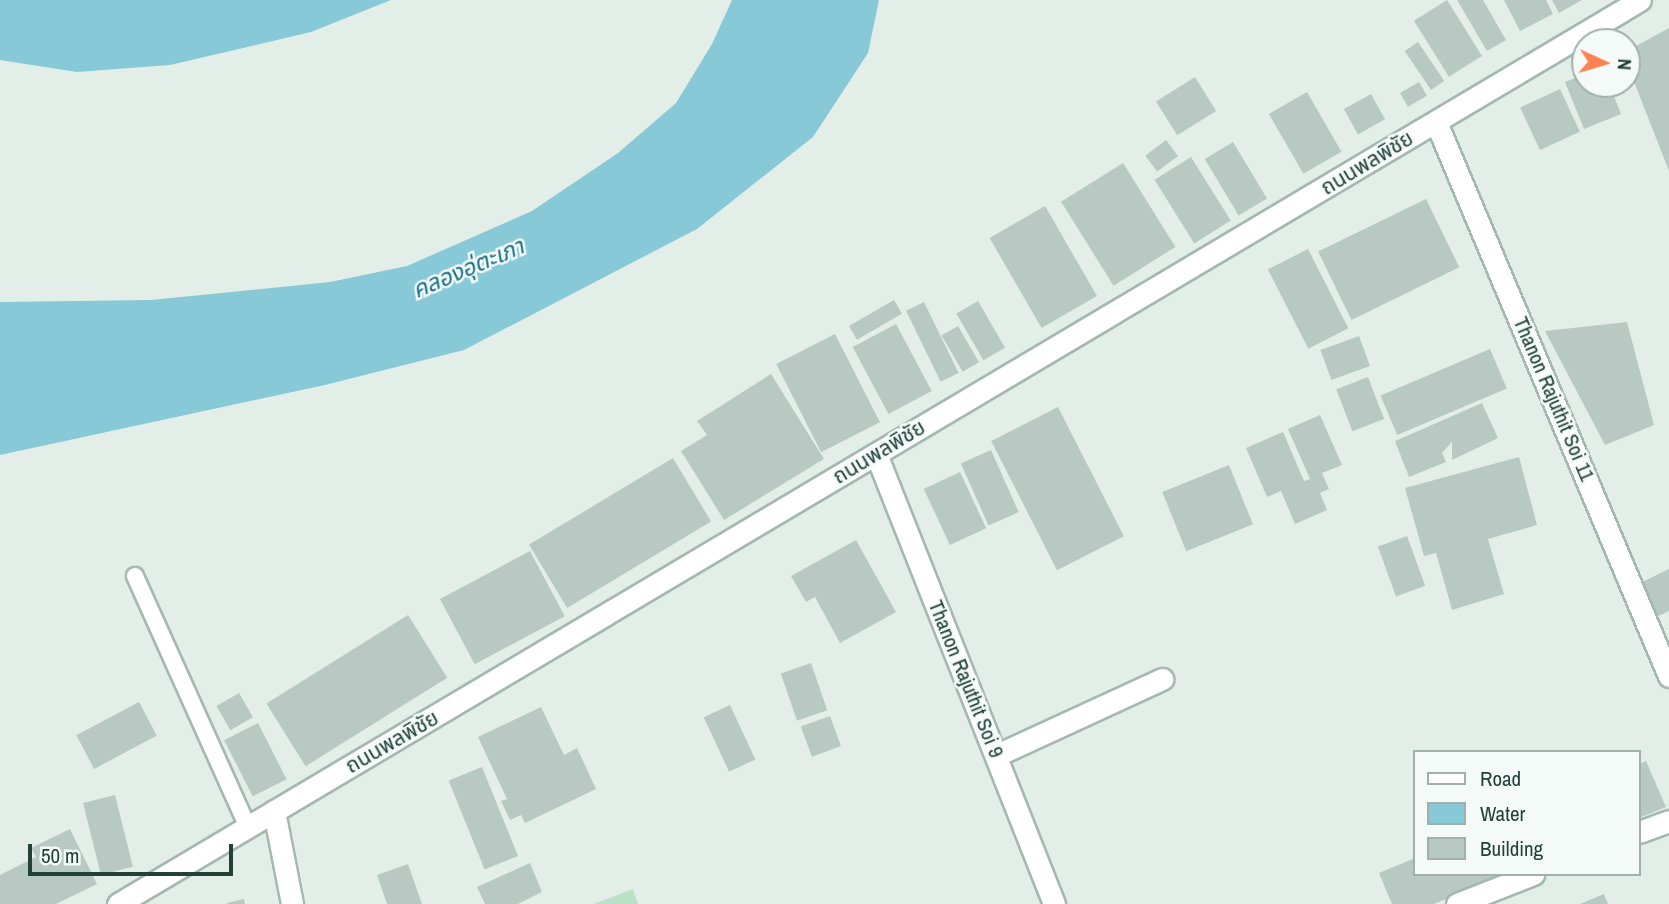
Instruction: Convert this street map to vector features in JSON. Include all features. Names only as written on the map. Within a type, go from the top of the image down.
[{"type":"street","name":"ถนนพลพิชัย","points":[[118,904],[1640,0]]},
{"type":"street","name":"Thanon Rajuthit Soi 11","points":[[1436,122],[1669,676]]},
{"type":"street","name":"Thanon Rajuthit Soi 9","points":[[876,454],[1054,904]]},
{"type":"street","points":[[997,755],[1162,679]]},
{"type":"street","points":[[274,811],[292,904]]},
{"type":"street","points":[[1641,831],[1669,821]]},
{"type":"street","points":[[1457,904],[1528,876]]},
{"type":"lane","points":[[135,576],[248,827]]},
{"type":"green space","points":[[633,889],[638,904],[594,904]]},
{"type":"water","points":[[0,0],[391,0],[311,32],[170,65],[77,72],[0,60]]},
{"type":"water","name":"คลองอุ่ตะเภา","points":[[732,0],[879,0],[868,53],[813,137],[697,229],[464,350],[325,385],[0,455],[0,302],[151,300],[330,282],[407,266],[532,211],[618,153],[676,103],[712,44]]},
{"type":"building","points":[[1447,0],[1482,56],[1449,77],[1414,21]]},
{"type":"building","points":[[1457,0],[1483,0],[1506,40],[1487,51]]},
{"type":"building","points":[[1504,0],[1546,0],[1553,14],[1520,31]]},
{"type":"building","points":[[1552,0],[1582,0],[1559,13]]},
{"type":"building","points":[[1669,28],[1669,171],[1640,98],[1641,43]]},
{"type":"building","points":[[1418,42],[1444,81],[1431,90],[1405,51]]},
{"type":"building","points":[[1195,77],[1216,111],[1177,135],[1156,101]]},
{"type":"building","points":[[1571,80],[1571,97],[1565,82]]},
{"type":"building","points":[[1419,82],[1427,96],[1408,107],[1400,93]]},
{"type":"building","points":[[1560,89],[1580,132],[1540,150],[1520,108]]},
{"type":"building","points":[[1307,92],[1342,152],[1303,174],[1269,114]]},
{"type":"building","points":[[1371,94],[1385,119],[1358,134],[1344,109]]},
{"type":"building","points":[[1571,98],[1615,98],[1621,114],[1584,129]]},
{"type":"building","points":[[1166,140],[1178,156],[1157,172],[1145,156]]},
{"type":"building","points":[[1233,142],[1267,199],[1239,216],[1205,159]]},
{"type":"building","points":[[1191,157],[1231,221],[1194,243],[1155,180]]},
{"type":"building","points":[[1123,163],[1175,247],[1114,286],[1061,202]]},
{"type":"building","points":[[1426,199],[1459,267],[1351,320],[1318,252]]},
{"type":"building","points":[[1045,206],[1097,296],[1042,328],[990,238]]},
{"type":"building","points":[[1308,249],[1348,328],[1308,349],[1268,269]]},
{"type":"building","points":[[894,300],[902,314],[857,340],[849,326]]},
{"type":"building","points":[[978,301],[1005,348],[983,360],[956,314]]},
{"type":"building","points":[[924,302],[959,373],[941,382],[906,311]]},
{"type":"building","points":[[1627,322],[1654,425],[1605,445],[1545,331]]},
{"type":"building","points":[[896,324],[932,391],[888,414],[853,347]]},
{"type":"building","points":[[958,326],[979,362],[963,372],[942,336]]},
{"type":"building","points":[[835,334],[880,422],[821,452],[776,364]]},
{"type":"building","points":[[1359,336],[1370,366],[1331,380],[1320,350]]},
{"type":"building","points":[[1490,349],[1507,389],[1397,435],[1380,395]]},
{"type":"building","points":[[771,374],[824,459],[724,520],[681,451],[707,435],[697,421]]},
{"type":"building","points":[[1368,377],[1384,419],[1352,431],[1336,389]]},
{"type":"building","points":[[1482,403],[1498,438],[1452,460],[1452,442],[1442,453],[1446,462],[1409,477],[1395,441]]},
{"type":"building","points":[[1058,407],[1124,536],[1057,570],[991,441]]},
{"type":"building","points":[[1320,415],[1342,465],[1322,473],[1329,489],[1320,493],[1327,510],[1295,524],[1281,491],[1267,497],[1246,448],[1283,432],[1304,481],[1310,479],[1288,429]]},
{"type":"building","points":[[991,450],[1019,512],[989,526],[961,463]]},
{"type":"building","points":[[1519,457],[1537,525],[1488,539],[1504,594],[1452,610],[1436,553],[1424,556],[1405,488]]},
{"type":"building","points":[[673,458],[711,521],[567,608],[529,545]]},
{"type":"building","points":[[1229,465],[1253,524],[1186,551],[1162,492]]},
{"type":"building","points":[[960,472],[986,528],[950,545],[924,489]]},
{"type":"building","points":[[1407,536],[1425,586],[1396,596],[1378,547]]},
{"type":"building","points":[[856,540],[896,612],[840,643],[815,597],[806,602],[791,576]]},
{"type":"building","points":[[530,551],[565,616],[475,664],[440,599]]},
{"type":"building","points":[[1669,569],[1669,611],[1652,619],[1636,585]]},
{"type":"building","points":[[408,615],[447,678],[306,766],[266,703]]},
{"type":"building","points":[[811,663],[827,710],[797,721],[781,673]]},
{"type":"building","points":[[239,693],[253,717],[230,730],[216,706]]},
{"type":"building","points":[[139,702],[157,736],[94,769],[76,735]]},
{"type":"building","points":[[730,705],[755,759],[729,772],[704,717]]},
{"type":"building","points":[[541,707],[564,755],[577,748],[596,789],[525,823],[521,815],[510,820],[501,801],[507,799],[478,737]]},
{"type":"building","points":[[830,716],[841,746],[812,757],[801,727]]},
{"type":"building","points":[[258,723],[287,779],[253,796],[224,740]]},
{"type":"building","points":[[1646,761],[1666,807],[1641,817],[1641,763]]},
{"type":"building","points":[[482,767],[518,856],[485,869],[449,780]]},
{"type":"building","points":[[115,795],[133,867],[101,875],[83,803]]},
{"type":"building","points":[[70,829],[97,884],[56,904],[0,904],[0,875],[36,857],[31,848]]},
{"type":"building","points":[[1414,858],[1414,876],[1500,876],[1434,904],[1392,904],[1379,873]]},
{"type":"building","points":[[530,863],[542,892],[518,904],[485,904],[477,887]]},
{"type":"building","points":[[408,864],[422,904],[387,904],[377,875]]},
{"type":"building","points":[[1604,894],[1608,904],[1580,904]]},
{"type":"building","points":[[244,899],[245,904],[227,904],[227,903]]}]
